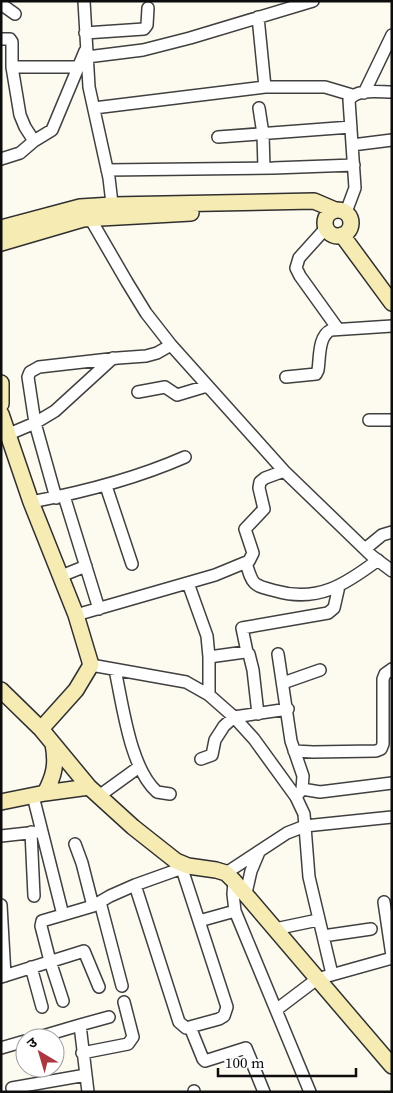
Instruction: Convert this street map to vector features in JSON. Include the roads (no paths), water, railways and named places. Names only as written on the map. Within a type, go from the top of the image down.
[{"type":"street","points":[[84,1],[84,33],[89,87],[107,170],[113,211]]},
{"type":"street","points":[[86,52],[143,50],[313,1]]},
{"type":"street","points":[[1,4],[15,14]]},
{"type":"street","points":[[84,33],[144,29],[147,25],[148,8]]},
{"type":"street","points":[[258,17],[265,87]]},
{"type":"street","points":[[364,93],[392,35]]},
{"type":"street","points":[[1,39],[10,39],[12,42],[12,67],[20,115],[34,141]]},
{"type":"street","points":[[1,159],[20,153],[34,141],[52,130],[86,52]]},
{"type":"street","points":[[12,67],[78,68]]},
{"type":"street","points":[[94,108],[265,87],[325,87],[352,95],[392,92]]},
{"type":"street","points":[[338,329],[296,268],[299,258],[355,188],[350,100],[352,95]]},
{"type":"street","points":[[259,108],[263,134],[264,168]]},
{"type":"street","points":[[218,138],[351,127]]},
{"type":"street","points":[[352,145],[392,140]]},
{"type":"street","points":[[107,170],[354,165]]},
{"type":"street","points":[[1,228],[54,213],[296,209],[351,220],[346,232]]},
{"type":"street","points":[[1,243],[87,213]]},
{"type":"street","points":[[87,213],[146,313],[171,345],[284,471],[364,549],[392,571]]},
{"type":"street","points":[[333,217],[331,234],[346,232]]},
{"type":"street","points":[[346,232],[392,288]]},
{"type":"street","points":[[346,232],[392,303]]},
{"type":"street","points":[[286,378],[316,374],[324,335],[331,330],[392,326]]},
{"type":"street","points":[[99,609],[86,566],[35,423],[28,377],[34,369],[113,358],[152,355],[171,345]]},
{"type":"street","points":[[9,434],[35,423],[55,411],[113,358]]},
{"type":"street","points":[[138,392],[165,388],[177,395],[207,386]]},
{"type":"street","points":[[1,414],[31,502],[76,615],[91,666],[76,690],[41,729]]},
{"type":"street","points":[[369,420],[392,420]]},
{"type":"street","points":[[31,502],[106,486],[139,476],[185,457]]},
{"type":"street","points":[[76,615],[215,575],[252,559],[253,553],[245,529],[264,509],[259,488],[260,482],[264,478],[284,471]]},
{"type":"street","points":[[106,486],[132,564]]},
{"type":"street","points":[[364,549],[382,535],[392,532]]},
{"type":"street","points":[[246,563],[254,584],[286,594],[307,595],[339,586],[378,560]]},
{"type":"street","points":[[61,576],[86,566]]},
{"type":"street","points":[[188,583],[205,627],[209,658],[209,695]]},
{"type":"street","points":[[258,714],[253,670],[242,628],[328,613],[334,608],[339,586]]},
{"type":"street","points":[[209,658],[247,652]]},
{"type":"street","points":[[278,654],[288,710],[289,729],[303,776],[298,793]]},
{"type":"street","points":[[91,666],[186,682],[209,695],[234,717],[254,739],[298,793],[304,814],[309,877],[332,974]]},
{"type":"street","points":[[294,751],[376,751],[381,749],[383,679],[385,674],[392,669]]},
{"type":"street","points":[[115,670],[138,767],[157,792],[170,794]]},
{"type":"street","points":[[283,684],[320,670]]},
{"type":"street","points":[[1,690],[41,729],[94,791],[185,868],[199,922],[227,1007],[224,1016],[190,1027],[182,1026],[178,1022],[135,885]]},
{"type":"street","points":[[200,759],[212,755],[214,740],[224,726],[234,717],[288,710]]},
{"type":"street","points":[[34,896],[39,794],[52,780],[55,769],[56,759],[52,743]]},
{"type":"street","points":[[1,802],[39,794],[94,791],[138,767]]},
{"type":"street","points":[[298,793],[392,783]]},
{"type":"street","points":[[230,877],[260,850],[287,833],[305,826],[391,817],[392,824]]},
{"type":"street","points":[[1,836],[36,832]]},
{"type":"street","points":[[36,832],[63,915]]},
{"type":"street","points":[[75,844],[122,986]]},
{"type":"street","points":[[246,893],[251,871],[260,850]]},
{"type":"street","points":[[63,1001],[50,961],[41,926],[42,921],[96,904],[135,885],[185,868],[216,870],[230,877],[246,893],[392,1066]]},
{"type":"street","points":[[230,877],[235,912],[310,1092]]},
{"type":"street","points":[[276,1010],[317,979],[392,957],[384,902]]},
{"type":"street","points":[[1,905],[3,977],[84,951],[99,986]]},
{"type":"street","points":[[199,922],[235,912]]},
{"type":"street","points":[[275,929],[318,920]]},
{"type":"street","points":[[322,936],[371,929]]},
{"type":"street","points":[[31,968],[42,1008]]},
{"type":"street","points":[[82,1053],[128,1044],[132,1040],[124,1002]]},
{"type":"street","points":[[65,1029],[109,1017]]},
{"type":"street","points":[[80,1025],[88,1092]]},
{"type":"street","points":[[190,1027],[205,1061],[246,1048],[264,1092]]},
{"type":"street","points":[[1,1048],[15,1044]]},
{"type":"street","points":[[12,1088],[86,1076]]}]
